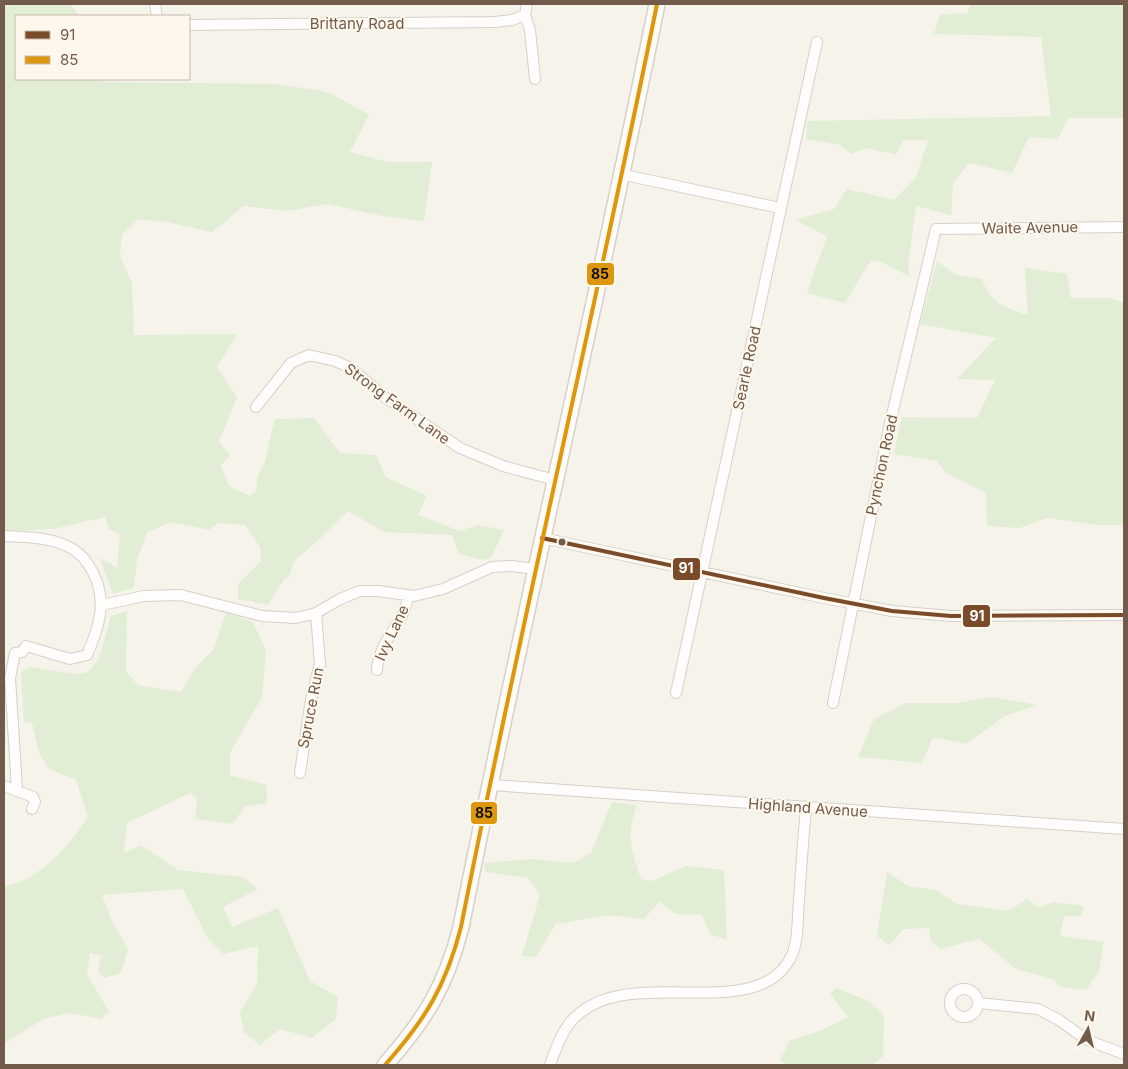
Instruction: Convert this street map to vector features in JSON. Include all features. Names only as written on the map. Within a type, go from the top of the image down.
[{"type":"street","points":[[527,4],[525,15],[530,30],[534,79]]},
{"type":"street","points":[[385,1065],[427,1011],[443,984],[452,962],[492,785],[542,538],[583,362],[620,174],[657,4]]},
{"type":"street","name":"Brittany Road","points":[[190,25],[495,22],[525,15]]},
{"type":"street","name":"Searle Road","points":[[676,693],[817,42]]},
{"type":"street","points":[[620,174],[780,208]]},
{"type":"street","name":"Waite Avenue","points":[[936,229],[1124,227]]},
{"type":"street","name":"Pynchon Road","points":[[832,703],[890,423],[936,229]]},
{"type":"street","name":"Strong Farm Lane","points":[[256,407],[291,363],[309,355],[335,360],[351,368],[386,398],[460,448],[503,466],[555,480]]},
{"type":"street","points":[[4,536],[40,538],[66,545],[83,556],[97,578],[102,605],[96,635],[87,655],[70,659],[26,646],[22,652],[15,653],[10,678],[17,790]]},
{"type":"street","points":[[542,538],[892,611],[951,616],[1124,615]]},
{"type":"street","points":[[102,605],[144,596],[177,595],[273,618],[298,618],[316,613],[340,599],[360,591],[378,591],[408,597],[443,589],[492,567],[511,566],[536,569]]},
{"type":"street","name":"Ivy Lane","points":[[377,670],[380,655],[402,616],[408,597]]},
{"type":"street","name":"Spruce Run","points":[[300,773],[311,702],[320,664],[316,613]]},
{"type":"street","name":"Highland Avenue","points":[[492,785],[1124,829]]},
{"type":"street","points":[[4,786],[32,797],[35,802],[32,810]]},
{"type":"street","points":[[550,1065],[558,1042],[568,1024],[590,1007],[610,996],[726,991],[755,986],[784,968],[793,953],[797,930],[806,808]]},
{"type":"street","points":[[979,1004],[1038,1009],[1059,1020],[1087,1040],[1124,1054]]},
{"type":"green space","points":[[4,4],[69,4],[79,15],[15,15],[15,80],[274,84],[318,90],[332,94],[369,115],[350,152],[388,162],[432,162],[424,221],[382,216],[328,204],[286,211],[244,206],[212,232],[166,222],[139,219],[122,234],[120,256],[132,283],[134,335],[237,334],[217,367],[237,397],[219,441],[230,456],[221,465],[229,486],[250,496],[257,490],[257,478],[265,462],[275,419],[314,418],[340,453],[376,455],[386,477],[427,496],[418,515],[460,531],[478,525],[504,530],[491,558],[482,560],[459,554],[452,535],[384,532],[348,511],[294,561],[289,577],[284,579],[268,605],[238,599],[238,584],[261,561],[260,547],[245,525],[218,523],[209,530],[171,522],[147,532],[137,560],[134,588],[113,594],[99,557],[117,568],[120,535],[109,529],[105,517],[54,529],[4,531]]},
{"type":"green space","points":[[971,4],[1124,4],[1124,118],[1068,118],[1058,139],[1029,137],[1012,173],[969,163],[953,183],[951,215],[916,206],[908,267],[910,277],[882,262],[871,260],[845,303],[807,293],[827,236],[795,220],[834,209],[847,189],[894,200],[916,177],[928,140],[903,140],[896,155],[868,148],[851,154],[840,145],[806,139],[807,121],[1051,116],[1041,37],[934,34],[940,15],[967,13]]},
{"type":"green space","points":[[937,261],[956,275],[982,279],[994,300],[1006,307],[1028,315],[1025,268],[1067,274],[1071,298],[1109,298],[1124,303],[1124,525],[1097,525],[1047,518],[1020,528],[987,526],[986,493],[946,473],[937,461],[894,454],[902,417],[977,418],[995,380],[957,379],[996,338],[920,324]]},
{"type":"green space","points":[[127,611],[126,671],[138,685],[181,692],[196,667],[214,649],[226,613],[253,622],[266,651],[262,697],[230,753],[230,775],[267,785],[267,803],[245,807],[232,824],[195,819],[197,798],[190,793],[127,823],[124,853],[141,845],[178,870],[242,877],[258,889],[223,907],[232,927],[278,908],[310,981],[338,997],[336,1019],[312,1038],[280,1029],[260,1045],[244,1033],[240,1012],[257,984],[258,946],[223,954],[208,939],[183,889],[102,895],[112,921],[128,949],[121,973],[104,978],[98,971],[101,956],[90,953],[87,975],[109,1011],[101,1019],[70,1013],[43,1019],[4,1044],[4,886],[17,883],[29,877],[52,861],[72,839],[88,817],[76,780],[49,769],[39,753],[32,723],[24,722],[21,672],[30,667],[76,674],[88,672],[99,659],[111,616]]},
{"type":"green space","points":[[991,697],[1037,705],[1005,716],[966,744],[933,737],[922,763],[858,757],[874,719],[906,703],[958,703]]},
{"type":"green space","points":[[612,802],[637,805],[632,825],[631,842],[641,879],[652,881],[686,866],[724,870],[727,940],[710,934],[702,915],[676,914],[659,902],[644,919],[607,915],[556,924],[536,957],[522,956],[540,895],[528,878],[485,872],[484,863],[532,859],[573,863],[591,853]]},
{"type":"green space","points":[[887,872],[908,886],[936,890],[957,904],[1008,911],[1027,899],[1039,908],[1053,902],[1084,906],[1081,916],[1064,916],[1060,936],[1104,942],[1099,971],[1086,990],[1061,987],[1053,979],[1016,969],[979,939],[940,949],[931,941],[929,928],[904,929],[889,945],[877,936]]},
{"type":"green space","points":[[836,988],[869,1001],[884,1015],[883,1057],[871,1065],[788,1065],[780,1061],[789,1041],[822,1030],[848,1017],[830,994]]},
{"type":"transit line","name":"85","points":[[385,1065],[412,1033],[441,985],[461,927],[484,811],[657,4]]},
{"type":"transit line","name":"91","points":[[542,538],[892,611],[951,616],[1124,615]]}]
